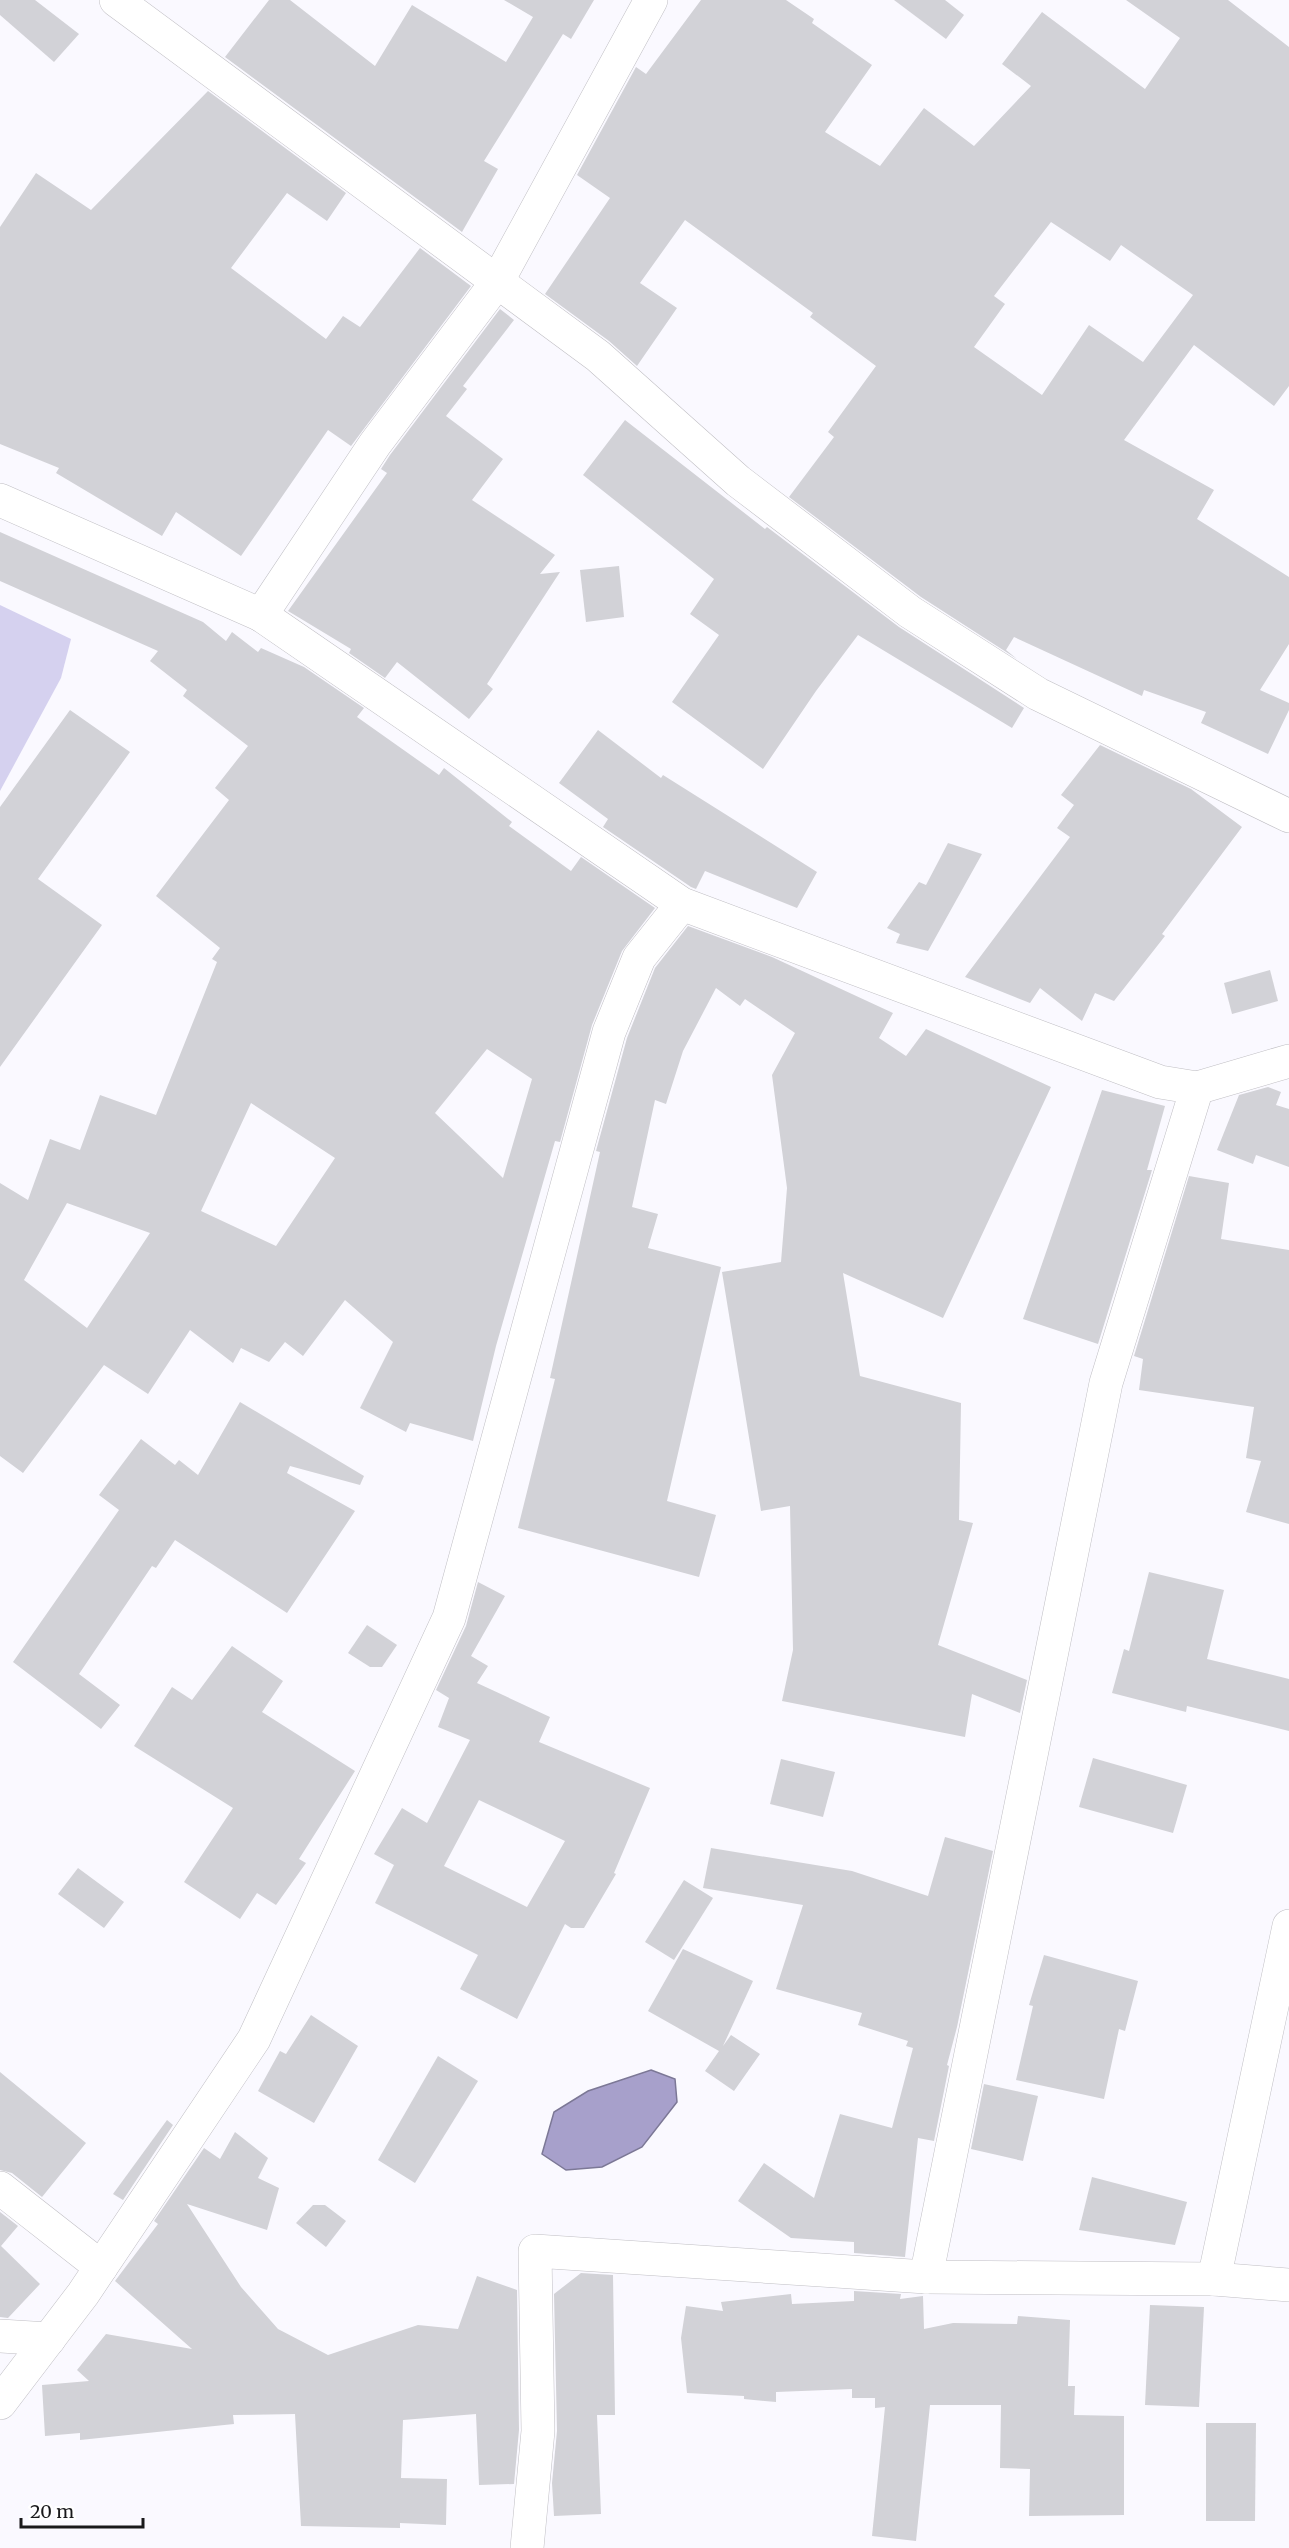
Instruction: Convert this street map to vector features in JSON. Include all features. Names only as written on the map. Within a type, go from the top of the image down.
[{"type":"street","points":[[116,0],[598,356],[738,481],[910,612],[1038,694],[1289,816]]},
{"type":"street","points":[[261,615],[375,444],[497,282],[651,0]]},
{"type":"street","points":[[0,500],[261,615],[682,904],[1160,1082],[1197,1088],[1289,1061]]},
{"type":"street","points":[[0,2403],[101,2267],[254,2039],[449,1618],[609,1032],[639,958],[682,904]]},
{"type":"street","points":[[926,2277],[1106,1383],[1197,1088]]},
{"type":"street","points":[[1214,2278],[1289,1926]]},
{"type":"street","points":[[0,2188],[101,2267]]},
{"type":"street","points":[[527,2548],[538,2431],[535,2251],[926,2277],[1214,2278],[1289,2285]]},
{"type":"street","points":[[0,2336],[49,2338]]},
{"type":"shaded area","points":[[0,605],[71,639],[61,678],[0,791]]},
{"type":"shaded area","points":[[651,2070],[675,2079],[677,2102],[642,2147],[602,2167],[566,2170],[542,2154],[554,2112],[588,2091]]},
{"type":"building","points":[[0,0],[35,0],[79,34],[54,62],[0,15]]},
{"type":"building","points":[[269,0],[290,0],[375,66],[412,5],[506,62],[533,17],[504,0],[594,0],[571,39],[563,34],[484,161],[498,169],[462,232],[225,57]]},
{"type":"building","points":[[701,0],[786,0],[814,19],[812,23],[872,65],[825,132],[880,166],[924,108],[974,146],[1031,86],[1002,64],[1042,12],[1145,89],[1180,38],[1126,0],[1228,0],[1289,47],[1289,386],[1274,406],[1194,345],[1124,440],[1214,490],[1197,519],[1289,577],[1289,644],[1260,690],[1289,703],[1289,710],[1268,754],[1201,723],[1206,712],[1144,690],[1142,696],[1014,637],[1006,650],[1017,659],[921,597],[789,497],[834,437],[828,432],[876,366],[810,317],[813,313],[685,220],[640,283],[677,308],[637,366],[609,341],[545,294],[610,198],[577,175],[636,67],[646,74]],"holes":[[[1051,222],[1110,261],[1121,245],[1193,295],[1143,362],[1089,325],[1042,395],[974,347],[1005,304],[994,296]]]},
{"type":"building","points":[[894,0],[945,0],[964,15],[946,39]]},
{"type":"building","points":[[208,91],[346,193],[327,221],[287,193],[231,268],[326,339],[343,316],[360,327],[420,248],[471,286],[351,446],[328,430],[241,556],[176,512],[162,536],[56,473],[59,468],[0,444],[0,227],[36,173],[91,210]]},
{"type":"building","points":[[500,309],[514,320],[463,386],[467,389],[446,416],[503,459],[472,500],[555,555],[540,574],[560,572],[487,684],[493,689],[469,719],[397,662],[385,678],[349,653],[351,649],[288,611],[387,473],[381,469],[390,455]]},
{"type":"building","points":[[625,420],[765,529],[767,527],[899,627],[1024,708],[1012,728],[858,635],[816,691],[763,769],[672,702],[719,635],[690,614],[714,579],[583,475]]},
{"type":"building","points":[[0,532],[203,622],[226,641],[232,632],[258,652],[261,648],[304,667],[364,708],[357,717],[439,775],[444,768],[512,822],[509,826],[571,871],[581,857],[655,908],[622,951],[592,1025],[560,1142],[555,1141],[496,1346],[473,1441],[410,1423],[406,1432],[360,1408],[393,1342],[345,1300],[303,1356],[285,1342],[269,1362],[241,1348],[233,1363],[190,1330],[148,1394],[104,1365],[23,1473],[0,1456],[0,1183],[28,1200],[50,1139],[80,1150],[100,1095],[156,1115],[217,962],[212,959],[220,948],[156,896],[229,800],[215,788],[248,746],[183,696],[187,690],[150,661],[158,651],[0,581]],"holes":[[[487,1049],[532,1079],[503,1178],[435,1113]],[[251,1103],[335,1158],[276,1246],[201,1211]],[[67,1203],[150,1233],[87,1328],[24,1280]]]},
{"type":"building","points":[[619,566],[624,617],[586,622],[580,570]]},
{"type":"building","points":[[70,710],[130,752],[38,879],[102,925],[0,1067],[0,807]]},
{"type":"building","points":[[598,730],[661,778],[663,775],[817,872],[797,908],[705,871],[696,889],[691,887],[603,827],[608,819],[559,783]]},
{"type":"building","points":[[1100,745],[1191,789],[1242,827],[1162,934],[1165,936],[1114,1001],[1095,993],[1082,1021],[1040,988],[1030,1003],[965,977],[1070,837],[1057,828],[1074,805],[1061,795]]},
{"type":"building","points":[[948,843],[982,854],[928,951],[896,943],[900,934],[887,928],[919,882],[926,885]]},
{"type":"building","points":[[688,926],[772,957],[893,1013],[879,1038],[906,1056],[926,1029],[1051,1087],[943,1318],[843,1273],[860,1376],[961,1403],[959,1520],[973,1523],[938,1645],[1027,1680],[1020,1713],[972,1694],[965,1737],[782,1701],[793,1650],[790,1506],[761,1511],[722,1272],[781,1262],[787,1188],[772,1075],[795,1033],[745,999],[740,1006],[716,988],[683,1051],[666,1104],[655,1100],[632,1207],[658,1214],[648,1248],[721,1267],[667,1501],[716,1515],[699,1577],[518,1528],[555,1379],[550,1378],[600,1152],[596,1151],[627,1038],[655,968]]},
{"type":"building","points":[[1270,970],[1278,1001],[1232,1014],[1224,983]]},
{"type":"building","points":[[1268,1087],[1281,1092],[1276,1105],[1289,1109],[1289,1167],[1256,1155],[1253,1164],[1217,1150],[1239,1095]]},
{"type":"building","points":[[1102,1090],[1165,1106],[1147,1170],[1152,1170],[1098,1344],[1023,1319]]},
{"type":"building","points":[[1189,1176],[1229,1183],[1221,1239],[1289,1250],[1289,1524],[1246,1512],[1261,1461],[1246,1458],[1254,1407],[1139,1390],[1143,1359],[1134,1356]]},
{"type":"building","points":[[240,1402],[364,1476],[360,1485],[290,1466],[287,1473],[355,1511],[287,1613],[175,1540],[156,1568],[152,1566],[79,1674],[120,1705],[101,1729],[13,1662],[119,1510],[99,1495],[141,1439],[175,1465],[179,1460],[198,1475]]},
{"type":"building","points":[[1149,1572],[1224,1590],[1207,1659],[1289,1679],[1289,1731],[1187,1706],[1186,1712],[1112,1693],[1124,1649],[1129,1651]]},
{"type":"building","points":[[478,1582],[505,1596],[471,1656],[488,1666],[477,1683],[550,1717],[539,1742],[650,1788],[614,1873],[616,1874],[584,1928],[571,1928],[565,1924],[517,2019],[460,1989],[478,1955],[375,1903],[394,1865],[374,1854],[402,1808],[427,1823],[470,1740],[438,1727],[449,1698],[436,1690],[466,1626]],"holes":[[[479,1800],[565,1841],[527,1907],[444,1866]]]},
{"type":"building","points":[[367,1625],[397,1645],[382,1667],[370,1667],[348,1653]]},
{"type":"building","points":[[232,1646],[283,1681],[262,1712],[355,1771],[299,1859],[306,1863],[276,1905],[257,1893],[240,1919],[184,1882],[233,1808],[134,1746],[172,1687],[192,1700]]},
{"type":"building","points":[[1093,1758],[1187,1785],[1173,1833],[1079,1807]]},
{"type":"building","points":[[781,1759],[835,1772],[823,1817],[770,1804]]},
{"type":"building","points":[[945,1837],[993,1851],[947,2065],[949,2066],[934,2141],[918,2138],[905,2257],[854,2253],[854,2242],[791,2238],[738,2201],[764,2163],[814,2198],[840,2114],[892,2128],[913,2048],[906,2046],[908,2041],[858,2025],[862,2013],[776,1989],[803,1905],[703,1888],[711,1848],[852,1871],[928,1896]]},
{"type":"building","points":[[78,1868],[124,1902],[104,1928],[58,1894]]},
{"type":"building","points":[[684,1880],[713,1898],[674,1960],[645,1942]]},
{"type":"building","points":[[683,1949],[753,1981],[723,2046],[731,2035],[760,2054],[734,2091],[705,2071],[719,2051],[648,2011]]},
{"type":"building","points":[[1044,1955],[1138,1981],[1125,2031],[1119,2029],[1104,2099],[1016,2080],[1033,2006],[1029,2005]]},
{"type":"building","points":[[311,2015],[358,2046],[314,2123],[258,2091],[280,2051],[286,2054]]},
{"type":"building","points":[[438,2056],[478,2081],[415,2183],[378,2160]]},
{"type":"building","points":[[0,2072],[86,2143],[42,2197],[12,2173],[0,2170]]},
{"type":"building","points":[[984,2084],[1038,2096],[1023,2161],[971,2149]]},
{"type":"building","points":[[167,2120],[173,2125],[123,2200],[113,2194]]},
{"type":"building","points":[[235,2132],[268,2158],[258,2178],[279,2188],[267,2230],[187,2204],[241,2287],[278,2329],[328,2355],[418,2325],[458,2329],[477,2276],[517,2290],[519,2430],[514,2484],[479,2485],[476,2414],[403,2420],[401,2478],[447,2479],[446,2525],[400,2523],[400,2528],[301,2526],[295,2414],[233,2415],[234,2424],[80,2440],[80,2433],[45,2436],[42,2385],[89,2381],[77,2370],[106,2334],[192,2349],[115,2281],[158,2224],[154,2221],[204,2148],[220,2159]]},
{"type":"building","points":[[1092,2177],[1187,2202],[1175,2245],[1079,2230]]},
{"type":"building","points":[[313,2205],[325,2205],[346,2221],[326,2247],[296,2223]]},
{"type":"building","points":[[0,2212],[18,2226],[1,2246],[40,2284],[8,2318],[0,2317]]},
{"type":"building","points":[[581,2273],[613,2275],[615,2415],[597,2415],[601,2514],[554,2516],[552,2483],[557,2431],[554,2294]]},
{"type":"building","points":[[854,2291],[901,2294],[900,2299],[923,2296],[924,2329],[953,2323],[1017,2324],[1018,2316],[1070,2320],[1068,2386],[1075,2386],[1074,2415],[1124,2416],[1124,2515],[1029,2516],[1030,2469],[1000,2468],[1001,2405],[930,2405],[916,2541],[872,2536],[885,2407],[875,2408],[875,2398],[852,2398],[852,2389],[776,2392],[776,2402],[744,2399],[744,2396],[687,2393],[681,2338],[686,2306],[723,2311],[721,2302],[791,2294],[792,2304],[854,2301]]},
{"type":"building","points":[[1150,2305],[1204,2307],[1199,2407],[1145,2405]]},
{"type":"building","points":[[1206,2423],[1256,2423],[1255,2521],[1206,2521]]}]
